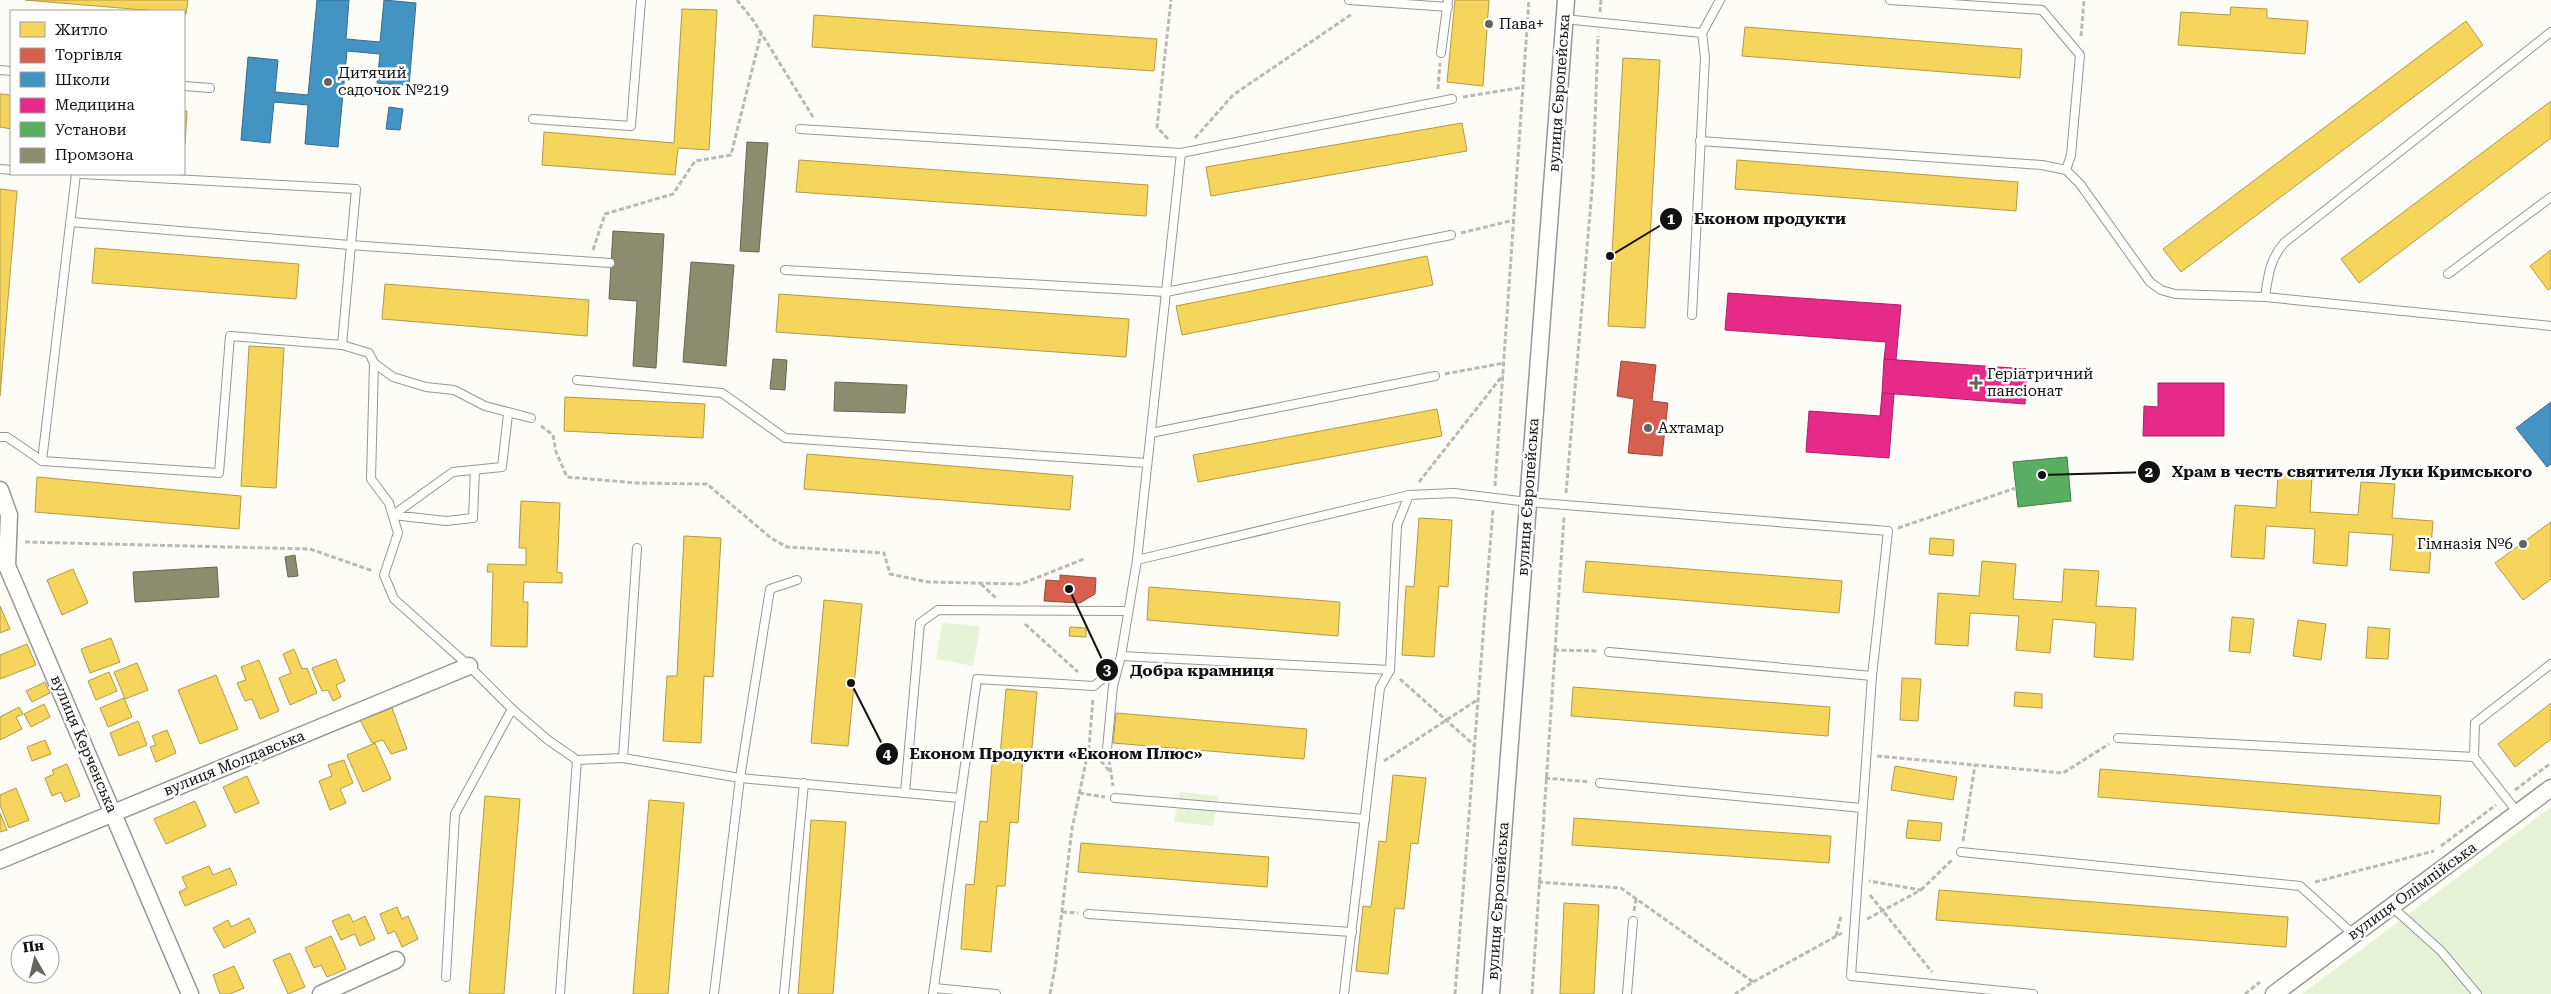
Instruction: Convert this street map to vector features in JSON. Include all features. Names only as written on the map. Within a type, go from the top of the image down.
[{"type":"street","name":"вулиця Європейська","points":[[1491,994],[1566,0]]},
{"type":"street","name":"вулиця Керченська","points":[[0,490],[9,515],[10,542],[4,567],[114,813],[190,994]]},
{"type":"street","name":"вулиця Молдавська","points":[[0,860],[469,666]]},
{"type":"street","name":"вулиця Олімпійська","points":[[2274,994],[2551,788]]},
{"type":"street","points":[[321,994],[396,960]]},
{"type":"lane","points":[[533,119],[631,126],[641,0]]},
{"type":"lane","points":[[1349,0],[1448,4],[1441,53]]},
{"type":"lane","points":[[1692,315],[1705,57],[1702,33],[1720,0]]},
{"type":"lane","points":[[1890,0],[2042,10],[2080,55],[2071,155],[2066,170]]},
{"type":"lane","points":[[1564,19],[1702,33]]},
{"type":"lane","points":[[2265,297],[2274,254],[2284,243],[2551,32]]},
{"type":"lane","points":[[185,86],[210,88]]},
{"type":"lane","points":[[800,129],[1181,153],[1452,99]]},
{"type":"lane","points":[[1700,141],[2042,165],[2066,170],[2080,184],[2150,282],[2161,290],[2175,294],[2265,297],[2551,326]]},
{"type":"lane","points":[[1107,749],[1113,686],[1121,656],[1137,560],[1181,153]]},
{"type":"lane","points":[[42,461],[76,175]]},
{"type":"lane","points":[[100,175],[356,189],[342,345]]},
{"type":"lane","points":[[2448,274],[2551,197]]},
{"type":"lane","points":[[71,222],[350,245],[610,263]]},
{"type":"lane","points":[[785,270],[1166,292],[1451,235]]},
{"type":"lane","points":[[0,437],[7,437],[42,461],[219,473],[230,336],[342,345],[369,353],[374,363],[393,377],[426,387],[454,390],[485,406],[508,414],[531,418]]},
{"type":"lane","points":[[374,363],[371,478],[389,503],[398,533],[384,575],[394,599],[548,740],[577,760],[623,758],[740,778],[960,798]]},
{"type":"lane","points":[[1151,433],[1435,376]]},
{"type":"lane","points":[[577,380],[722,393],[785,438],[1147,463]]},
{"type":"lane","points":[[393,515],[454,472],[502,467],[508,414]]},
{"type":"lane","points":[[393,515],[446,521],[473,518],[475,470]]},
{"type":"lane","points":[[1137,560],[1409,495],[1454,493],[1528,502],[1888,531],[1872,676],[1851,976],[2033,994]]},
{"type":"lane","points":[[1344,994],[1380,688],[1390,670],[1395,540],[1397,525],[1409,495]]},
{"type":"lane","points":[[623,758],[637,548]]},
{"type":"lane","points":[[714,994],[740,778],[770,589],[797,580]]},
{"type":"lane","points":[[904,793],[920,624],[938,610],[1127,611]]},
{"type":"lane","points":[[1609,652],[1872,676]]},
{"type":"lane","points":[[1121,656],[1390,670]]},
{"type":"lane","points":[[2518,813],[2474,757],[2475,723],[2551,664]]},
{"type":"lane","points":[[996,994],[933,991],[977,679],[1094,686],[1118,666]]},
{"type":"lane","points":[[446,977],[455,814],[512,709]]},
{"type":"lane","points":[[2118,738],[2474,757]]},
{"type":"lane","points":[[560,994],[577,760]]},
{"type":"lane","points":[[784,994],[804,783]]},
{"type":"lane","points":[[1600,784],[1862,808]]},
{"type":"lane","points":[[1116,798],[1365,819]]},
{"type":"lane","points":[[1961,852],[2300,886],[2353,934]]},
{"type":"lane","points":[[2391,906],[2441,951],[2477,994]]},
{"type":"lane","points":[[1088,914],[1352,932]]},
{"type":"lane","points":[[1627,994],[1632,921]]},
{"type":"path","points":[[737,0],[761,34],[821,130]]},
{"type":"path","points":[[1170,0],[1157,126],[1181,153],[1233,95],[1370,2]]},
{"type":"path","points":[[589,262],[605,214],[673,194],[695,161],[731,155],[761,34]]},
{"type":"path","points":[[1436,102],[1441,53]]},
{"type":"path","points":[[1452,99],[1524,87]]},
{"type":"path","points":[[1451,235],[1514,220]]},
{"type":"path","points":[[1435,376],[1504,363]]},
{"type":"path","points":[[1409,495],[1503,375]]},
{"type":"path","points":[[531,418],[553,435],[556,452],[567,477],[637,483],[707,484],[771,538],[787,547],[884,552],[890,574],[902,579],[928,582],[1021,584],[1084,559]]},
{"type":"path","points":[[1888,531],[2016,488]]},
{"type":"path","points":[[10,542],[310,549],[384,575]]},
{"type":"path","points":[[980,583],[1094,686],[1090,747],[1072,829],[1055,968],[1050,994]]},
{"type":"path","points":[[1554,650],[1609,652]]},
{"type":"path","points":[[1390,670],[1474,745]]},
{"type":"path","points":[[1371,769],[1478,699]]},
{"type":"path","points":[[1866,755],[2063,773],[2118,738]]},
{"type":"path","points":[[1079,793],[1116,798],[1107,749]]},
{"type":"path","points":[[1921,890],[1961,852],[1975,765]]},
{"type":"path","points":[[1545,778],[1600,784]]},
{"type":"path","points":[[2300,886],[2434,851]]},
{"type":"path","points":[[1857,878],[1943,985]]},
{"type":"path","points":[[1538,882],[1621,888],[1753,982],[1735,994]]},
{"type":"green space","points":[[942,623],[980,626],[973,666],[936,659]]},
{"type":"green space","points":[[1180,792],[1218,796],[1213,826],[1174,822]]},
{"type":"green space","points":[[2551,807],[2551,994],[2302,994]]},
{"type":"building: Житло","points":[[25,0],[188,0],[186,14],[185,10],[144,10]]},
{"type":"building: Житло","points":[[1455,0],[1489,0],[1483,86],[1447,82]]},
{"type":"building: Житло","points":[[2231,7],[2267,9],[2267,18],[2308,21],[2305,54],[2178,45],[2181,12],[2230,15]]},
{"type":"building: Житло","points":[[682,9],[717,10],[709,150],[678,148],[675,175],[542,165],[544,132],[674,143]]},
{"type":"building: Житло","points":[[814,15],[1157,39],[1154,71],[812,47]]},
{"type":"building: Житло","points":[[2466,21],[2483,45],[2181,272],[2163,249]]},
{"type":"building: Житло","points":[[1745,27],[2022,49],[2020,78],[1742,56]]},
{"type":"building: Житло","points":[[1623,58],[1660,60],[1645,328],[1608,326]]},
{"type":"building: Житло","points":[[0,94],[10,95],[10,129],[0,127]]},
{"type":"building: Житло","points":[[2551,101],[2551,138],[2359,283],[2341,259]]},
{"type":"building: Житло","points":[[185,111],[187,111],[185,144]]},
{"type":"building: Житло","points":[[1462,123],[1467,151],[1211,196],[1206,167]]},
{"type":"building: Житло","points":[[799,160],[1148,185],[1146,216],[796,192]]},
{"type":"building: Житло","points":[[1737,160],[2018,182],[2016,211],[1735,189]]},
{"type":"building: Житло","points":[[0,189],[17,191],[0,396]]},
{"type":"building: Житло","points":[[95,248],[299,264],[296,299],[92,283]]},
{"type":"building: Житло","points":[[2551,250],[2551,288],[2548,290],[2530,266]]},
{"type":"building: Житло","points":[[1427,256],[1433,285],[1182,335],[1176,306]]},
{"type":"building: Житло","points":[[385,284],[589,300],[587,336],[382,319]]},
{"type":"building: Житло","points":[[779,294],[1129,319],[1126,357],[776,332]]},
{"type":"building: Житло","points":[[249,346],[284,348],[276,488],[241,486]]},
{"type":"building: Житло","points":[[565,397],[705,404],[703,438],[564,431]]},
{"type":"building: Житло","points":[[1437,409],[1442,436],[1198,482],[1193,455]]},
{"type":"building: Житло","points":[[807,454],[1073,476],[1070,510],[804,489]]},
{"type":"building: Житло","points":[[2278,474],[2312,476],[2310,512],[2358,515],[2361,482],[2395,484],[2392,518],[2433,521],[2429,573],[2390,570],[2393,535],[2349,532],[2347,566],[2313,563],[2315,529],[2266,526],[2264,559],[2231,557],[2235,505],[2276,508]]},
{"type":"building: Житло","points":[[37,477],[241,496],[239,529],[35,512]]},
{"type":"building: Житло","points":[[521,501],[560,503],[557,572],[562,573],[562,583],[524,582],[523,602],[528,602],[527,647],[491,646],[493,572],[487,572],[488,564],[526,565],[526,548],[519,548]]},
{"type":"building: Житло","points":[[1419,518],[1452,520],[1448,587],[1439,586],[1434,657],[1402,655],[1406,586],[1414,587]]},
{"type":"building: Житло","points":[[2551,522],[2551,579],[2523,600],[2495,563]]},
{"type":"building: Житло","points":[[684,536],[721,538],[713,677],[704,676],[701,743],[663,741],[667,676],[677,676]]},
{"type":"building: Житло","points":[[1930,538],[1954,540],[1953,556],[1929,554]]},
{"type":"building: Житло","points":[[1586,561],[1842,581],[1839,613],[1583,592]]},
{"type":"building: Житло","points":[[1982,561],[2016,564],[2013,599],[2062,602],[2064,569],[2099,571],[2096,606],[2136,608],[2133,660],[2094,657],[2096,623],[2053,619],[2050,653],[2016,650],[2019,616],[1970,613],[1968,646],[1935,644],[1938,593],[1979,596]]},
{"type":"building: Житло","points":[[73,569],[88,603],[62,615],[47,580]]},
{"type":"building: Житло","points":[[1149,587],[1340,602],[1338,636],[1147,620]]},
{"type":"building: Житло","points":[[824,600],[862,604],[848,746],[811,743]]},
{"type":"building: Житло","points":[[0,606],[10,629],[0,633]]},
{"type":"building: Житло","points":[[2232,617],[2254,619],[2250,653],[2229,651]]},
{"type":"building: Житло","points":[[2298,620],[2326,624],[2321,660],[2293,656]]},
{"type":"building: Житло","points":[[1070,627],[1086,628],[1086,637],[1069,636]]},
{"type":"building: Житло","points":[[2368,627],[2390,629],[2388,659],[2366,658]]},
{"type":"building: Житло","points":[[111,638],[120,662],[90,673],[81,649]]},
{"type":"building: Житло","points":[[27,644],[36,665],[0,679],[0,655]]},
{"type":"building: Житло","points":[[294,649],[302,669],[307,668],[317,693],[290,705],[279,678],[291,673],[283,654]]},
{"type":"building: Житло","points":[[336,659],[345,681],[336,685],[341,697],[333,701],[328,690],[322,691],[312,668]]},
{"type":"building: Житло","points":[[259,660],[279,711],[260,719],[252,699],[245,701],[237,683],[246,680],[241,667]]},
{"type":"building: Житло","points":[[137,663],[148,690],[125,699],[114,672]]},
{"type":"building: Житло","points":[[109,672],[117,691],[96,700],[88,681]]},
{"type":"building: Житло","points":[[216,675],[238,729],[200,744],[178,690]]},
{"type":"building: Житло","points":[[1902,678],[1921,679],[1918,721],[1900,720]]},
{"type":"building: Житло","points":[[45,682],[50,693],[32,702],[26,691]]},
{"type":"building: Житло","points":[[1573,687],[1830,707],[1828,736],[1571,716]]},
{"type":"building: Житло","points":[[1006,689],[1037,692],[1031,758],[1023,757],[1018,823],[1010,822],[1005,886],[997,886],[991,952],[961,949],[966,884],[974,885],[980,821],[987,822],[993,754],[1000,755]]},
{"type":"building: Житло","points":[[2015,692],[2042,694],[2042,708],[2014,706]]},
{"type":"building: Житло","points":[[124,698],[132,717],[108,727],[100,708]]},
{"type":"building: Житло","points":[[2551,703],[2551,739],[2515,767],[2498,744]]},
{"type":"building: Житло","points":[[44,704],[50,717],[31,727],[24,714]]},
{"type":"building: Житло","points":[[19,707],[23,714],[16,717],[22,729],[0,740],[0,717]]},
{"type":"building: Житло","points":[[392,708],[407,749],[391,754],[383,740],[372,743],[360,720]]},
{"type":"building: Житло","points":[[1116,713],[1307,729],[1304,759],[1113,743]]},
{"type":"building: Житло","points":[[138,721],[147,745],[119,756],[110,733]]},
{"type":"building: Житло","points":[[167,730],[176,753],[156,762],[150,747],[156,745],[152,736]]},
{"type":"building: Житло","points":[[45,740],[51,754],[32,761],[27,747]]},
{"type":"building: Житло","points":[[375,743],[391,779],[363,792],[347,755]]},
{"type":"building: Житло","points":[[344,760],[353,783],[340,789],[346,803],[330,810],[319,781],[332,776],[328,765]]},
{"type":"building: Житло","points":[[67,764],[80,796],[65,802],[61,792],[52,796],[45,778],[54,774],[52,770]]},
{"type":"building: Житло","points":[[1895,766],[1957,777],[1953,800],[1891,790]]},
{"type":"building: Житло","points":[[2100,769],[2441,796],[2439,824],[2098,797]]},
{"type":"building: Житло","points":[[1393,775],[1426,778],[1418,844],[1411,843],[1404,909],[1395,908],[1388,974],[1356,971],[1363,906],[1371,907],[1379,841],[1386,842]]},
{"type":"building: Житло","points":[[247,776],[259,803],[235,813],[223,787]]},
{"type":"building: Житло","points":[[16,788],[29,820],[9,828],[0,805],[0,795]]},
{"type":"building: Житло","points":[[485,796],[520,799],[504,994],[469,994]]},
{"type":"building: Житло","points":[[649,800],[684,803],[668,994],[633,994]]},
{"type":"building: Житло","points":[[195,801],[206,826],[166,844],[154,819]]},
{"type":"building: Житло","points":[[0,813],[7,830],[0,832]]},
{"type":"building: Житло","points":[[1574,818],[1831,836],[1829,863],[1572,845]]},
{"type":"building: Житло","points":[[811,820],[846,822],[833,994],[798,994]]},
{"type":"building: Житло","points":[[1908,820],[1942,823],[1940,841],[1906,838]]},
{"type":"building: Житло","points":[[1081,843],[1269,857],[1267,887],[1078,872]]},
{"type":"building: Житло","points":[[209,866],[213,875],[230,868],[237,884],[185,906],[179,892],[187,888],[182,877]]},
{"type":"building: Житло","points":[[1939,890],[2288,917],[2286,947],[1936,920]]},
{"type":"building: Житло","points":[[1564,903],[1599,905],[1594,994],[1560,994]]},
{"type":"building: Житло","points":[[397,907],[402,919],[408,916],[418,939],[402,947],[395,931],[388,934],[380,914]]},
{"type":"building: Житло","points":[[349,914],[353,922],[365,916],[375,939],[360,946],[355,934],[341,940],[332,921]]},
{"type":"building: Житло","points":[[249,918],[256,932],[224,948],[213,928],[228,920],[231,927]]},
{"type":"building: Житло","points":[[331,936],[346,969],[327,977],[321,965],[314,968],[305,948]]},
{"type":"building: Житло","points":[[290,953],[305,987],[288,994],[273,960]]},
{"type":"building: Житло","points":[[234,966],[244,988],[230,994],[220,994],[213,975]]},
{"type":"building: Торгівля","name":"Ахтамар","points":[[1621,361],[1656,365],[1652,401],[1668,403],[1662,456],[1628,453],[1634,399],[1617,396]]},
{"type":"building: Торгівля","points":[[1060,575],[1096,578],[1095,594],[1080,603],[1044,601],[1046,580],[1060,581]]},
{"type":"building: Школи","name":"Дитячий садочок №219","points":[[317,0],[349,0],[346,39],[380,42],[384,0],[416,3],[409,86],[377,83],[380,54],[347,51],[338,147],[305,144],[308,105],[274,102],[270,143],[241,140],[248,57],[278,60],[275,92],[308,95]]},
{"type":"building: Школи","points":[[389,107],[403,109],[400,130],[386,129]]},
{"type":"building: Школи","points":[[2551,402],[2551,464],[2547,467],[2516,428]]},
{"type":"building: Медицина","points":[[1728,293],[1901,305],[1896,360],[1884,359],[1886,342],[1725,330]]},
{"type":"building: Медицина","points":[[1884,359],[2027,369],[2025,404],[1882,393]]},
{"type":"building: Медицина","points":[[2158,383],[2224,383],[2224,436],[2143,436],[2144,406],[2158,407]]},
{"type":"building: Медицина","points":[[1882,393],[1894,394],[1889,458],[1806,452],[1809,411],[1880,416]]},
{"type":"building: Установи","points":[[2067,457],[2071,501],[2018,507],[2013,462]]},
{"type":"building: Промзона","points":[[747,142],[768,143],[759,252],[740,251]]},
{"type":"building: Промзона","points":[[613,231],[664,234],[656,368],[633,366],[637,301],[609,299]]},
{"type":"building: Промзона","points":[[691,262],[734,265],[726,366],[683,362]]},
{"type":"building: Промзона","points":[[773,359],[787,360],[785,390],[770,389]]},
{"type":"building: Промзона","points":[[835,382],[907,385],[905,413],[834,411]]},
{"type":"building: Промзона","points":[[295,555],[298,576],[288,577],[285,557]]},
{"type":"building: Промзона","points":[[217,567],[219,597],[135,602],[133,572]]},
{"type":"place","name":"Пава+","points":[[1489,24]]},
{"type":"place","name":"Дитячий садочок №219","points":[[328,82]]},
{"type":"place","name":"Економ продукти","points":[[1610,256]]},
{"type":"place","name":"Геріатричний пансіонат","points":[[1976,383]]},
{"type":"place","name":"Ахтамар","points":[[1648,428]]},
{"type":"place","name":"Храм в честь святителя Луки Кримського","points":[[2042,475]]},
{"type":"place","name":"Гімназія №6","points":[[2523,544]]},
{"type":"place","name":"Добра крамниця","points":[[1069,589]]},
{"type":"place","name":"Економ Продукти «Економ Плюс»","points":[[851,683]]}]
